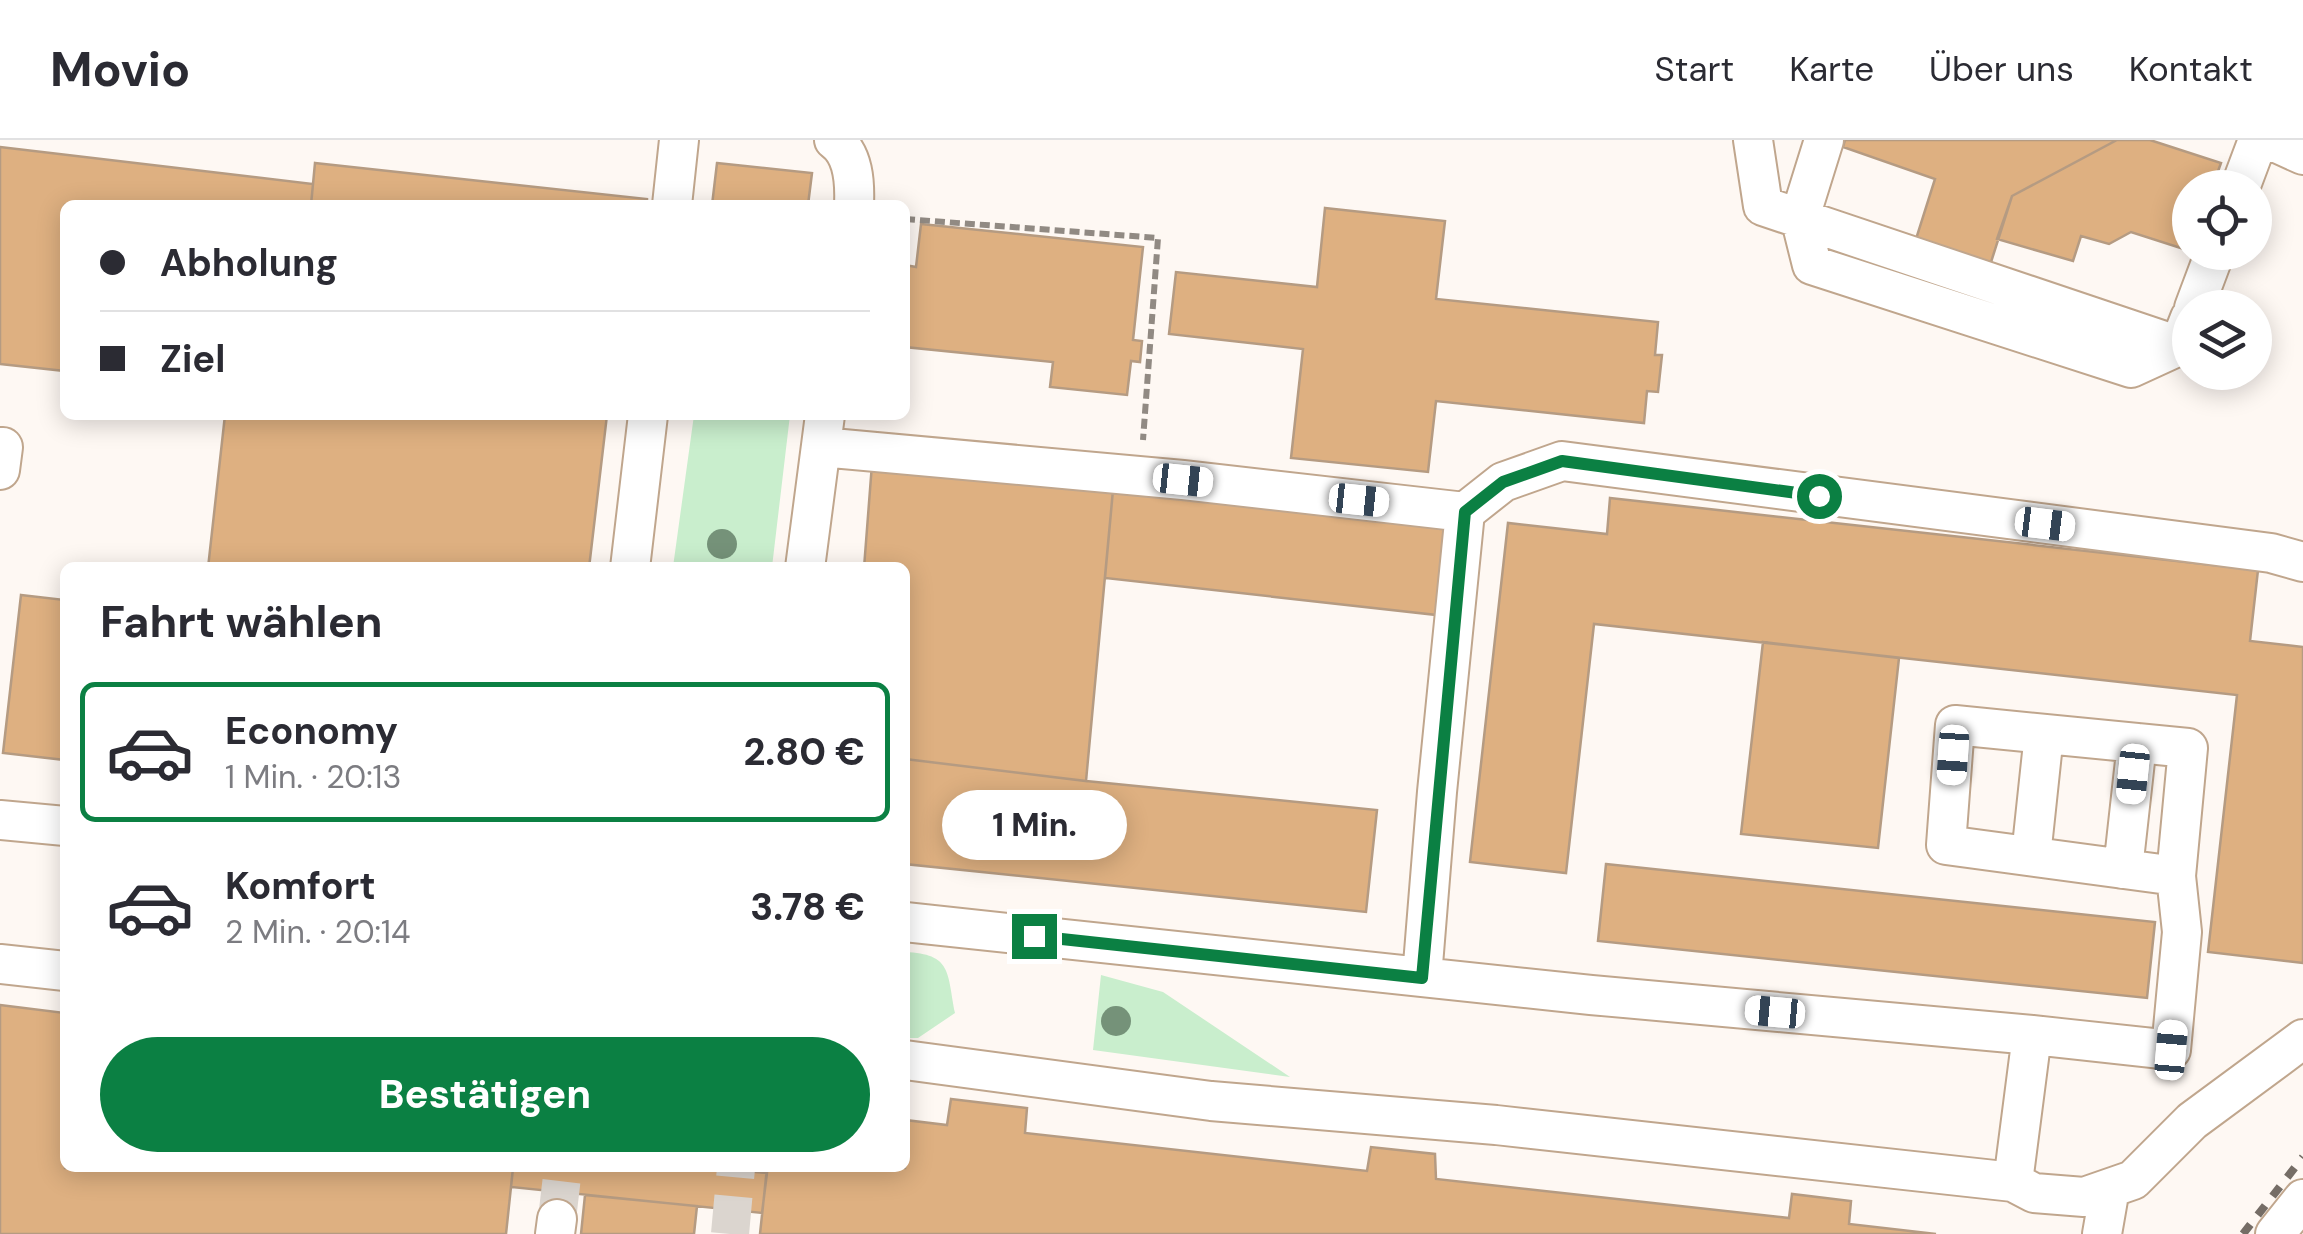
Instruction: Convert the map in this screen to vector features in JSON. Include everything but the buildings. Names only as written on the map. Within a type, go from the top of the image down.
[{"type":"lane","points":[[679,140],[681,199]]},
{"type":"lane","points":[[681,199],[704,140]]},
{"type":"lane","points":[[1753,140],[1763,206],[2172,328]]},
{"type":"lane","points":[[1800,217],[1824,140]]},
{"type":"lane","points":[[2247,170],[2258,140]]},
{"type":"lane","points":[[2270,140],[2303,155]]},
{"type":"lane","points":[[838,142],[855,177],[854,200]]},
{"type":"lane","points":[[631,562],[647,420]]},
{"type":"lane","points":[[657,562],[672,420]]},
{"type":"lane","points":[[806,562],[823,431],[1140,476],[1465,512],[1503,482],[1562,461],[2272,553],[2303,562]]},
{"type":"lane","points":[[0,447],[0,470]]},
{"type":"lane","points":[[1422,978],[1465,512]]},
{"type":"lane","points":[[910,923],[1422,978],[2171,1050],[2182,932],[2176,876],[2188,748],[1955,724],[1946,845],[2176,876]]},
{"type":"lane","points":[[2031,856],[2044,734]]},
{"type":"lane","points":[[2122,869],[2137,743]]},
{"type":"lane","points":[[0,820],[60,826]]},
{"type":"lane","points":[[0,964],[60,971]]},
{"type":"lane","points":[[2013,1182],[2032,1036]]},
{"type":"lane","points":[[910,1061],[1211,1102],[1496,1124],[2013,1182],[2034,1193],[2084,1197],[2133,1180],[2192,1122],[2303,1039]]},
{"type":"lane","points":[[2102,1234],[2110,1188]]},
{"type":"lane","points":[[2275,1234],[2303,1199]]},
{"type":"path","points":[[910,218],[1158,238],[1140,476]]},
{"type":"green space","points":[[693,420],[789,420],[773,562],[674,562]]},
{"type":"green space","points":[[910,953],[932,957],[945,968],[955,1013],[918,1038],[910,1038]]},
{"type":"green space","points":[[1101,975],[1163,992],[1290,1077],[1093,1050]]},
{"type":"tunnel","points":[[557,1219],[563,1172]]},
{"type":"tunnel","points":[[730,1234],[736,1172]]},
{"type":"railway","points":[[2243,1234],[2303,1157]]},
{"type":"route","points":[[1034,936],[1422,978],[1465,512],[1503,482],[1562,461],[1819,496]]}]
